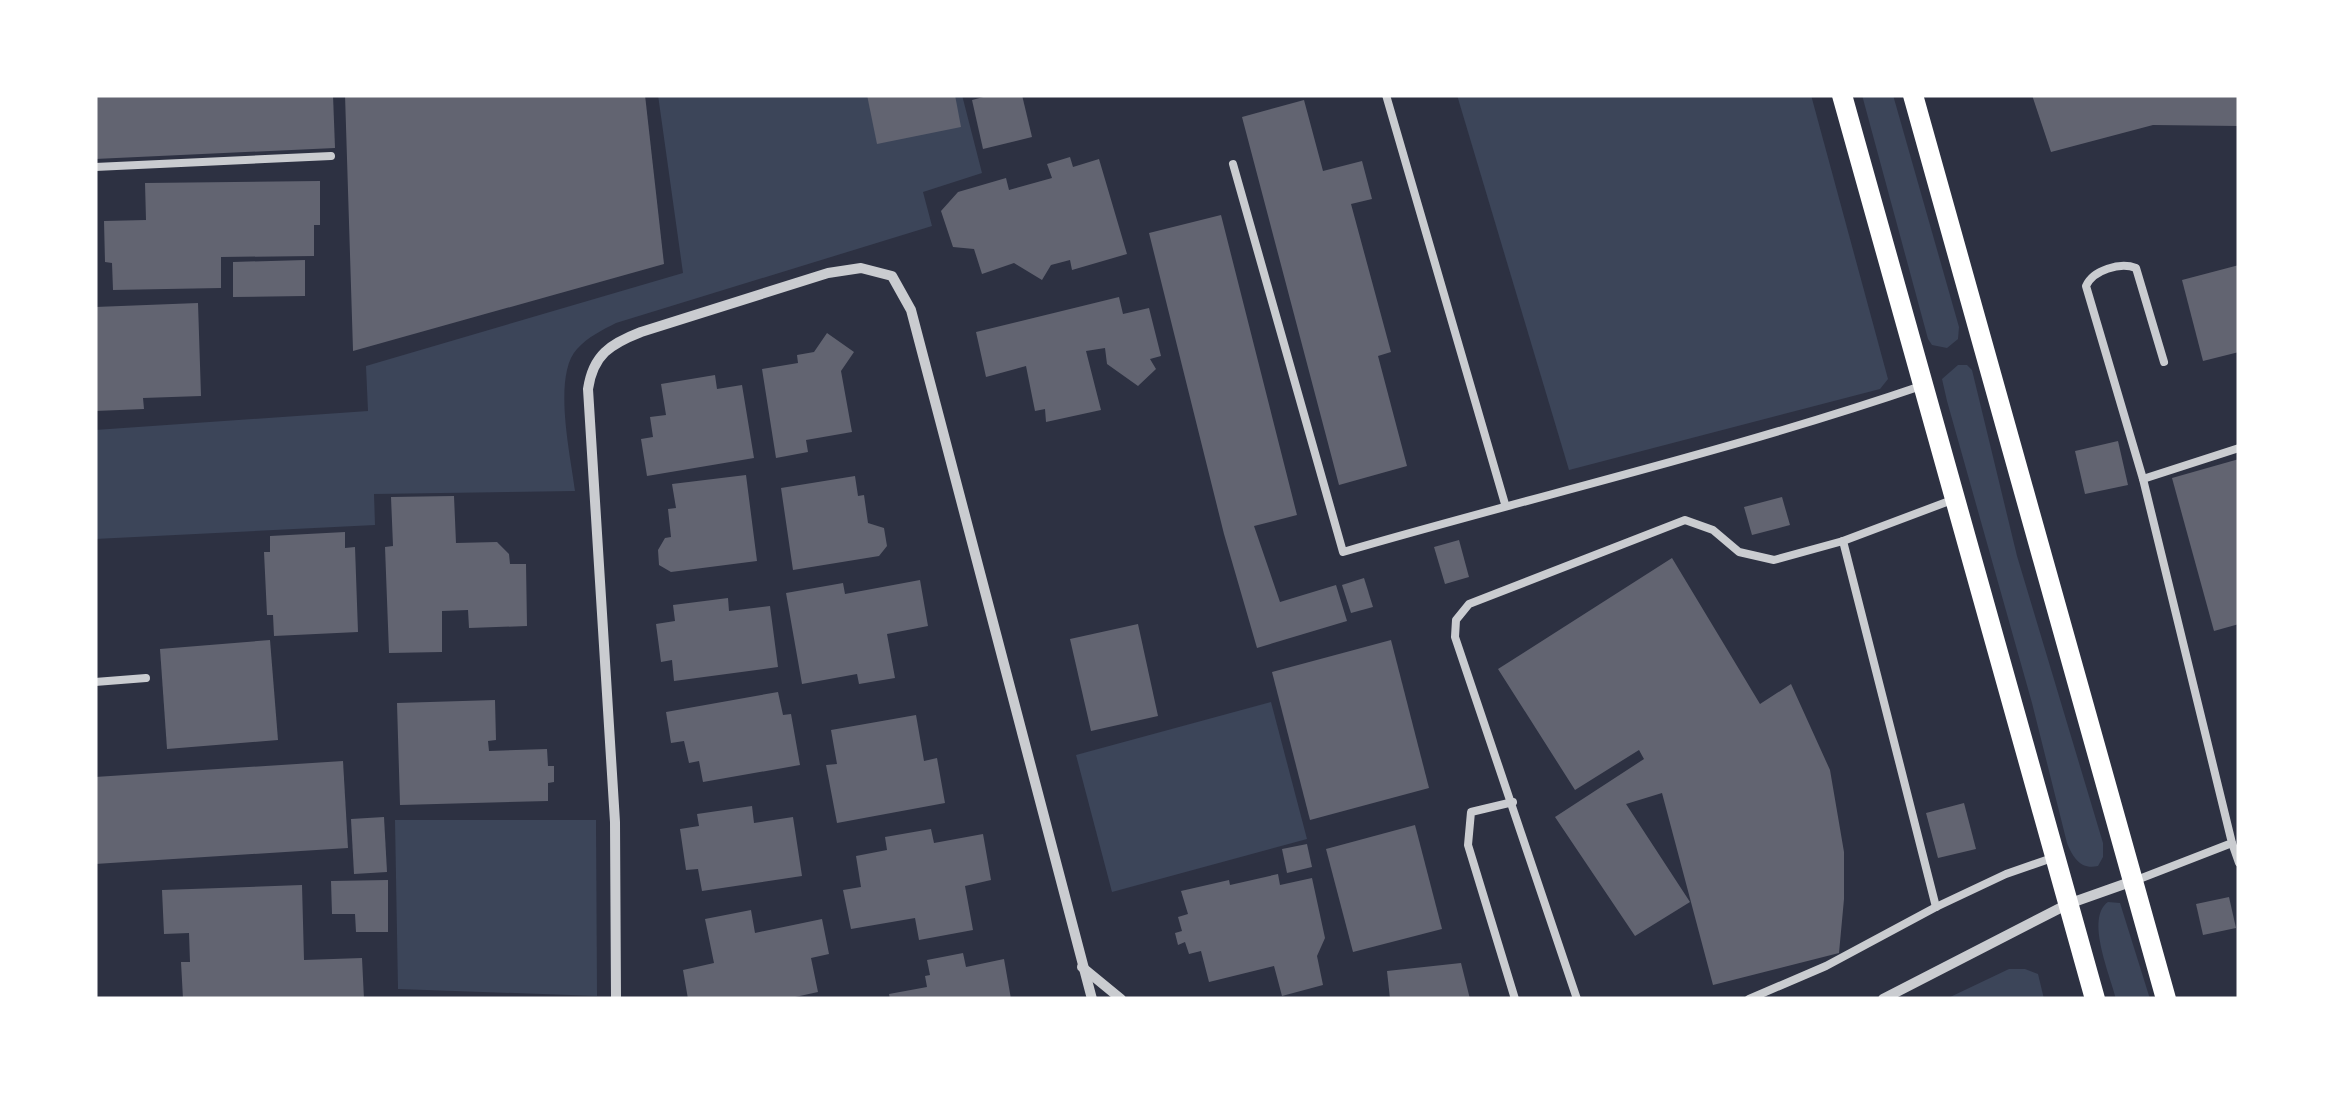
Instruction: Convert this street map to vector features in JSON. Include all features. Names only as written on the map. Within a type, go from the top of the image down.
[{"type":"main road","points":[[1842,95],[2095,999]]},
{"type":"main road","points":[[1912,95],[2166,999]]},
{"type":"street","points":[[616,999],[614,822],[589,404],[591,366],[616,342],[628,337],[828,272],[861,268],[892,276],[911,310],[1092,999]]},
{"type":"street","points":[[1883,999],[2068,904],[2134,881]]},
{"type":"street","points":[[1081,967],[1121,999]]},
{"type":"lane","points":[[1386,95],[1505,504]]},
{"type":"lane","points":[[95,167],[330,156]]},
{"type":"lane","points":[[1232,164],[1342,552],[1505,504],[1826,419],[1925,385]]},
{"type":"lane","points":[[2164,362],[2136,268],[2126,264],[2095,274],[2086,286],[2143,478],[2239,863]]},
{"type":"lane","points":[[2143,478],[2239,448]]},
{"type":"lane","points":[[1577,999],[1454,637],[1456,620],[1469,604],[1685,520],[1713,530],[1739,552],[1774,560],[1842,541],[1956,498]]},
{"type":"lane","points":[[1842,541],[1936,907]]},
{"type":"lane","points":[[95,682],[146,678]]},
{"type":"lane","points":[[1513,802],[1471,812],[1468,845],[1515,999]]},
{"type":"lane","points":[[2134,881],[2232,843]]},
{"type":"lane","points":[[1749,999],[1826,966],[2006,874],[2055,857]]},
{"type":"shaded area","points":[[658,95],[962,95],[982,173],[923,192],[932,226],[616,323],[586,341],[570,361],[564,397],[575,491],[374,494],[375,525],[95,539],[95,430],[368,411],[366,366],[683,273]]},
{"type":"shaded area","points":[[1457,95],[1811,95],[1888,379],[1880,389],[1569,470]]},
{"type":"shaded area","points":[[1862,95],[1893,95],[1959,327],[1958,339],[1947,348],[1932,345],[1928,339]]},
{"type":"shaded area","points":[[1958,365],[1967,365],[1972,370],[2017,556],[2103,843],[2098,866],[2078,862],[2067,843],[1947,401],[1942,379]]},
{"type":"shaded area","points":[[1271,702],[1307,839],[1112,892],[1076,755]]},
{"type":"shaded area","points":[[395,820],[596,820],[597,996],[398,989]]},
{"type":"shaded area","points":[[2108,902],[2120,903],[2150,999],[2116,999],[2099,933],[2101,910]]},
{"type":"shaded area","points":[[2009,969],[2038,974],[2044,999],[1946,999]]},
{"type":"building","points":[[95,95],[333,95],[335,148],[95,159]]},
{"type":"building","points":[[345,95],[645,95],[664,264],[353,351]]},
{"type":"building","points":[[867,95],[955,95],[961,127],[877,144]]},
{"type":"building","points":[[991,95],[1022,95],[1032,137],[983,149],[972,100]]},
{"type":"building","points":[[2032,95],[2239,95],[2239,126],[2153,125],[2051,152]]},
{"type":"building","points":[[1304,100],[1323,171],[1362,161],[1372,199],[1351,204],[1391,352],[1378,356],[1407,466],[1339,485],[1242,117]]},
{"type":"building","points":[[1070,157],[1073,167],[1099,159],[1127,254],[1072,270],[1070,260],[1051,265],[1042,280],[1014,263],[982,274],[974,249],[953,247],[941,211],[958,192],[1006,178],[1009,190],[1052,178],[1047,164]]},
{"type":"building","points":[[320,181],[320,225],[314,225],[314,256],[221,257],[221,288],[113,290],[112,263],[105,262],[104,221],[146,220],[145,183]]},
{"type":"building","points":[[1221,215],[1297,515],[1254,526],[1280,602],[1336,585],[1347,621],[1257,648],[1224,534],[1149,233]]},
{"type":"building","points":[[305,260],[305,296],[233,297],[233,262]]},
{"type":"building","points":[[2239,265],[2239,352],[2203,361],[2182,280]]},
{"type":"building","points":[[1119,297],[1123,314],[1149,308],[1161,356],[1150,359],[1156,369],[1138,386],[1107,364],[1105,348],[1086,351],[1101,410],[1046,422],[1045,409],[1035,411],[1026,366],[986,377],[976,332]]},
{"type":"building","points":[[198,303],[201,396],[143,398],[144,409],[95,411],[95,307]]},
{"type":"building","points":[[827,333],[854,352],[841,371],[852,432],[806,440],[808,452],[776,458],[762,369],[798,363],[797,355],[814,352]]},
{"type":"building","points":[[715,375],[717,389],[742,385],[754,458],[647,476],[641,439],[653,437],[650,417],[666,415],[661,384]]},
{"type":"building","points":[[2118,441],[2128,485],[2085,494],[2075,451]]},
{"type":"building","points":[[2239,459],[2239,624],[2214,631],[2172,478]]},
{"type":"building","points":[[746,475],[757,561],[671,572],[659,565],[658,550],[665,538],[671,537],[668,509],[676,508],[672,484]]},
{"type":"building","points":[[855,476],[858,496],[864,495],[868,523],[884,528],[887,546],[879,556],[793,570],[781,488]]},
{"type":"building","points":[[454,496],[456,543],[497,542],[509,554],[510,564],[526,564],[527,626],[469,628],[468,610],[442,611],[442,652],[389,653],[385,547],[393,546],[391,497]]},
{"type":"building","points":[[1782,497],[1790,525],[1752,535],[1744,507]]},
{"type":"building","points":[[345,532],[345,548],[355,547],[358,632],[274,636],[273,615],[267,615],[264,552],[270,552],[270,536]]},
{"type":"building","points":[[1459,540],[1469,577],[1445,584],[1434,547]]},
{"type":"building","points":[[1672,558],[1760,704],[1791,684],[1830,770],[1844,852],[1839,953],[1713,985],[1662,793],[1626,804],[1690,902],[1635,936],[1555,817],[1644,759],[1639,750],[1575,790],[1498,669]]},
{"type":"building","points":[[1364,578],[1373,607],[1351,613],[1342,585]]},
{"type":"building","points":[[920,580],[928,626],[887,634],[895,678],[859,684],[857,674],[802,684],[786,593],[843,583],[845,594]]},
{"type":"building","points":[[728,598],[729,611],[770,606],[778,667],[674,681],[672,660],[661,662],[656,624],[675,621],[673,605]]},
{"type":"building","points":[[1138,624],[1158,716],[1091,731],[1070,639]]},
{"type":"building","points":[[270,640],[278,740],[167,749],[160,649]]},
{"type":"building","points":[[1391,640],[1429,788],[1310,820],[1272,672]]},
{"type":"building","points":[[778,692],[783,715],[791,714],[800,765],[703,782],[699,761],[689,763],[684,741],[671,743],[666,712]]},
{"type":"building","points":[[495,700],[496,740],[488,741],[489,751],[547,749],[548,766],[554,766],[554,782],[548,783],[548,801],[400,805],[397,703]]},
{"type":"building","points":[[916,715],[924,761],[937,758],[945,803],[837,823],[826,765],[837,764],[831,730]]},
{"type":"building","points":[[343,761],[348,848],[95,864],[95,777]]},
{"type":"building","points":[[1964,803],[1976,849],[1938,858],[1926,813]]},
{"type":"building","points":[[752,806],[754,823],[793,817],[802,876],[702,891],[698,869],[686,870],[680,829],[699,826],[697,814]]},
{"type":"building","points":[[384,817],[387,872],[354,874],[351,819]]},
{"type":"building","points":[[1415,825],[1442,929],[1353,952],[1326,849]]},
{"type":"building","points":[[931,829],[934,843],[983,834],[991,880],[965,886],[973,930],[919,940],[915,918],[851,929],[843,890],[861,887],[856,856],[887,850],[885,837]]},
{"type":"building","points":[[1307,844],[1312,867],[1287,873],[1282,849]]},
{"type":"building","points":[[1278,874],[1280,885],[1312,878],[1325,938],[1317,956],[1323,985],[1282,996],[1274,966],[1209,982],[1201,951],[1189,954],[1185,942],[1178,945],[1175,933],[1182,931],[1178,917],[1188,914],[1181,891]]},
{"type":"building","points":[[388,880],[388,932],[356,932],[355,914],[332,914],[331,881]]},
{"type":"building","points":[[302,885],[304,960],[362,958],[364,999],[183,999],[181,962],[190,962],[189,933],[164,934],[162,890]]},
{"type":"building","points":[[2229,897],[2236,928],[2203,935],[2196,904]]},
{"type":"building","points":[[751,910],[755,933],[822,919],[829,954],[811,958],[818,992],[786,999],[688,999],[683,970],[714,963],[705,919]]},
{"type":"building","points":[[963,953],[966,967],[1004,959],[1011,999],[890,999],[889,994],[927,987],[927,960]]},
{"type":"building","points":[[1461,963],[1470,999],[1390,999],[1387,971]]}]
